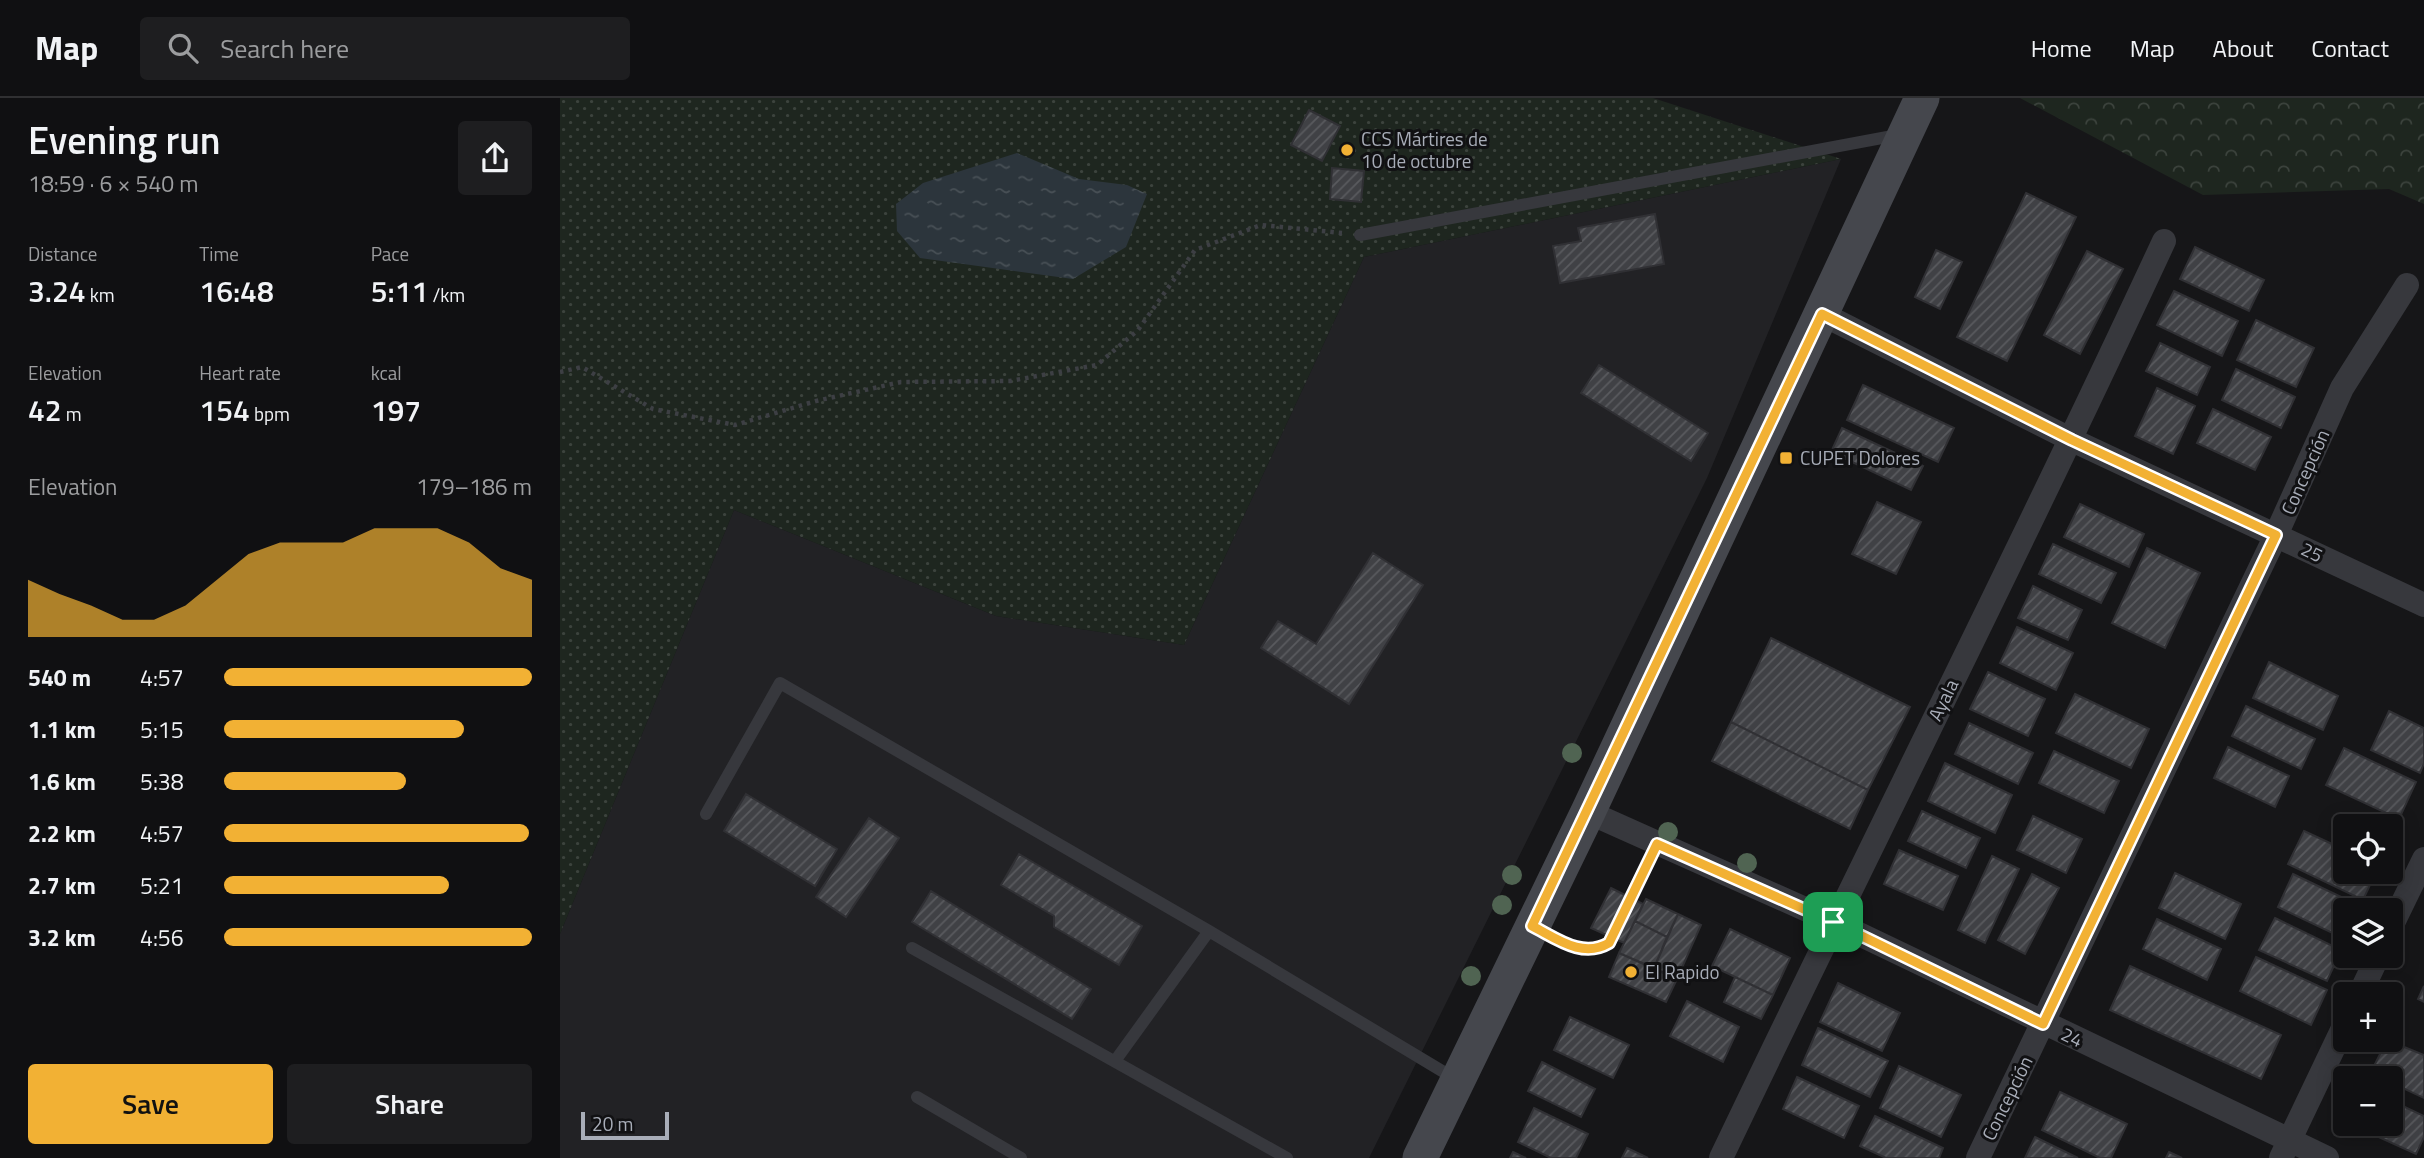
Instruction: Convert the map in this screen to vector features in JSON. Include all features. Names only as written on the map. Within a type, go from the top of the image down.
[{"type":"main road","points":[[1420,1158],[1588,812],[1922,98]]},
{"type":"street","name":"Ayala","points":[[1721,1158],[1833,922],[2072,440],[2164,241]]},
{"type":"street","name":"Concepción","points":[[1978,1158],[2276,535],[2342,388],[2407,285]]},
{"type":"street","name":"25","points":[[1822,314],[2072,440],[2424,605]]},
{"type":"street","name":"24","points":[[1588,812],[1833,922],[2043,1024],[2285,1149],[2327,1158]]},
{"type":"street","points":[[2403,902],[2424,859]]},
{"type":"street","points":[[2285,1149],[2333,1049]]},
{"type":"lane","points":[[1360,234],[1906,134]]},
{"type":"lane","points":[[706,814],[780,683],[1209,931],[1457,1080]]},
{"type":"lane","points":[[1532,926],[1579,949],[1589,950],[1609,943],[1657,844]]},
{"type":"lane","points":[[1115,1061],[1209,931]]},
{"type":"lane","points":[[912,947],[1287,1158]]},
{"type":"lane","points":[[917,1097],[1021,1158]]},
{"type":"path","points":[[560,372],[582,367],[653,409],[735,425],[816,401],[901,382],[1010,381],[1097,365],[1138,330],[1195,250],[1261,225],[1360,234]]},
{"type":"shaded area","points":[[1841,159],[1707,478],[1369,1158],[560,1158],[560,934],[734,510],[996,616],[1184,645],[1364,257]]},
{"type":"green space","points":[[560,98],[1653,98],[1841,159],[1364,257],[1184,645],[996,616],[734,510],[560,934]]},
{"type":"green space","points":[[2020,98],[2424,98],[2424,204],[2389,189],[2203,195]]},
{"type":"water","points":[[1017,153],[1079,179],[1127,185],[1147,194],[1126,247],[1073,279],[920,258],[897,231],[896,204],[923,183]]},
{"type":"building","points":[[1309,110],[1340,126],[1322,161],[1291,145]]},
{"type":"building","points":[[1332,168],[1364,171],[1361,202],[1330,199]]},
{"type":"building","points":[[2026,193],[2076,217],[2007,361],[1957,337]]},
{"type":"building","points":[[1655,214],[1664,264],[1560,283],[1553,246],[1581,241],[1578,228]]},
{"type":"building","points":[[2195,247],[2264,280],[2249,311],[2180,279]]},
{"type":"building","points":[[1936,250],[1962,262],[1940,309],[1915,297]]},
{"type":"building","points":[[2087,251],[2123,269],[2080,354],[2044,335]]},
{"type":"building","points":[[2174,291],[2238,321],[2222,356],[2157,325]]},
{"type":"building","points":[[2256,320],[2314,348],[2296,387],[2237,360]]},
{"type":"building","points":[[2160,343],[2210,367],[2197,395],[2146,371]]},
{"type":"building","points":[[1599,365],[1708,433],[1691,461],[1581,393]]},
{"type":"building","points":[[2236,369],[2295,397],[2281,428],[2222,400]]},
{"type":"building","points":[[1863,385],[1954,428],[1938,462],[1847,420]]},
{"type":"building","points":[[2157,388],[2195,406],[2173,454],[2135,436]]},
{"type":"building","points":[[2213,409],[2271,437],[2255,470],[2197,443]]},
{"type":"building","points":[[1842,428],[1923,466],[1911,490],[1831,452]]},
{"type":"building","points":[[1877,502],[1921,522],[1896,574],[1852,554]]},
{"type":"building","points":[[2080,504],[2144,534],[2129,567],[2064,537]]},
{"type":"building","points":[[2053,544],[2116,573],[2101,603],[2039,574]]},
{"type":"building","points":[[2147,548],[2200,573],[2165,648],[2112,623]]},
{"type":"building","points":[[1373,553],[1423,585],[1349,704],[1261,648],[1278,621],[1316,644]]},
{"type":"building","points":[[2033,586],[2082,610],[2068,640],[2018,618]]},
{"type":"building","points":[[2017,627],[2073,653],[2056,690],[2000,663]]},
{"type":"building","points":[[1771,638],[1910,707],[1868,790],[1731,722]]},
{"type":"building","points":[[2269,662],[2338,696],[2323,730],[2253,698]]},
{"type":"building","points":[[1988,672],[2045,699],[2028,736],[1970,709]]},
{"type":"building","points":[[2075,694],[2149,729],[2131,768],[2056,733]]},
{"type":"building","points":[[2246,706],[2315,739],[2301,769],[2232,736]]},
{"type":"building","points":[[2389,711],[2424,728],[2424,763],[2420,773],[2371,750]]},
{"type":"building","points":[[1731,722],[1868,790],[1850,829],[1712,761]]},
{"type":"building","points":[[1969,723],[2033,753],[2018,784],[1955,754]]},
{"type":"building","points":[[2228,747],[2289,776],[2275,807],[2214,778]]},
{"type":"building","points":[[2344,748],[2416,782],[2401,814],[2388,814],[2326,785]]},
{"type":"building","points":[[2054,751],[2119,781],[2104,813],[2039,783]]},
{"type":"building","points":[[1945,763],[2012,795],[1995,833],[1928,801]]},
{"type":"building","points":[[746,794],[837,849],[815,886],[724,831]]},
{"type":"building","points":[[1922,811],[1980,838],[1966,868],[1908,841]]},
{"type":"building","points":[[2033,816],[2082,839],[2066,873],[2017,850]]},
{"type":"building","points":[[869,818],[899,838],[846,917],[816,897]]},
{"type":"building","points":[[2304,831],[2333,844],[2333,884],[2370,884],[2364,898],[2359,898],[2288,864]]},
{"type":"building","points":[[1899,850],[1958,876],[1943,910],[1884,884]]},
{"type":"building","points":[[1019,854],[1142,926],[1119,965],[1054,927],[1054,916],[1001,885]]},
{"type":"building","points":[[1992,856],[2019,869],[1985,943],[1958,930]]},
{"type":"building","points":[[2175,873],[2241,904],[2225,939],[2159,908]]},
{"type":"building","points":[[2032,874],[2059,888],[2025,954],[1998,940]]},
{"type":"building","points":[[2293,874],[2343,898],[2333,898],[2333,933],[2278,907]]},
{"type":"building","points":[[1611,888],[1643,904],[1624,943],[1591,928]]},
{"type":"building","points":[[931,891],[1091,989],[1072,1019],[912,922]]},
{"type":"building","points":[[1646,899],[1678,914],[1667,937],[1635,921]]},
{"type":"building","points":[[1678,914],[1701,925],[1677,979],[1654,968]]},
{"type":"building","points":[[2275,918],[2333,946],[2333,968],[2327,981],[2259,950]]},
{"type":"building","points":[[2157,919],[2221,949],[2207,980],[2143,949]]},
{"type":"building","points":[[1635,921],[1667,937],[1654,968],[1619,953]]},
{"type":"building","points":[[1730,929],[1790,958],[1773,995],[1712,966]]},
{"type":"building","points":[[1619,953],[1677,979],[1666,1002],[1609,977]]},
{"type":"building","points":[[2256,957],[2327,990],[2311,1025],[2240,991]]},
{"type":"building","points":[[2130,966],[2281,1035],[2261,1079],[2110,1010]]},
{"type":"building","points":[[1735,977],[1773,995],[1761,1019],[1724,1002]]},
{"type":"building","points":[[1838,983],[1900,1013],[1882,1051],[1820,1022]]},
{"type":"building","points":[[2424,986],[2424,1002],[2418,999]]},
{"type":"building","points":[[1687,1001],[1739,1027],[1723,1062],[1670,1036]]},
{"type":"building","points":[[1570,1017],[1629,1045],[1613,1078],[1554,1050]]},
{"type":"building","points":[[1818,1028],[1888,1061],[1870,1097],[1802,1065]]},
{"type":"building","points":[[2403,1046],[2424,1055],[2424,1098],[2403,1088],[2403,1066],[2374,1066],[2381,1052],[2403,1052]]},
{"type":"building","points":[[1542,1062],[1595,1089],[1581,1117],[1528,1091]]},
{"type":"building","points":[[1899,1066],[1961,1095],[1941,1137],[1880,1108]]},
{"type":"building","points":[[1797,1077],[1859,1106],[1844,1138],[1783,1109]]},
{"type":"building","points":[[2060,1092],[2127,1124],[2111,1158],[2100,1158],[2042,1130]]},
{"type":"building","points":[[2403,1106],[2424,1116],[2424,1137],[2416,1154],[2376,1136],[2403,1136]]},
{"type":"building","points":[[1534,1108],[1588,1134],[1576,1158],[1551,1158],[1518,1142]]},
{"type":"building","points":[[1875,1116],[1943,1148],[1939,1158],[1886,1158],[1860,1146]]},
{"type":"building","points":[[2035,1137],[2078,1158],[2025,1158]]},
{"type":"building","points":[[1627,1148],[1648,1158],[1622,1158]]},
{"type":"building","points":[[1513,1152],[1526,1158],[1510,1158]]},
{"type":"building","points":[[2169,1152],[2182,1158],[2166,1158]]},
{"type":"place","name":"CCS Mártires de 10 de octubre","points":[[1347,150]]},
{"type":"place","name":"CUPET Dolores","points":[[1786,458]]},
{"type":"place","name":"El Rapido","points":[[1631,972]]},
{"type":"route","points":[[1822,314],[2072,440],[2276,535],[2043,1024],[1833,922],[1657,844],[1609,943],[1589,950],[1579,949],[1532,926],[1822,314]]}]
